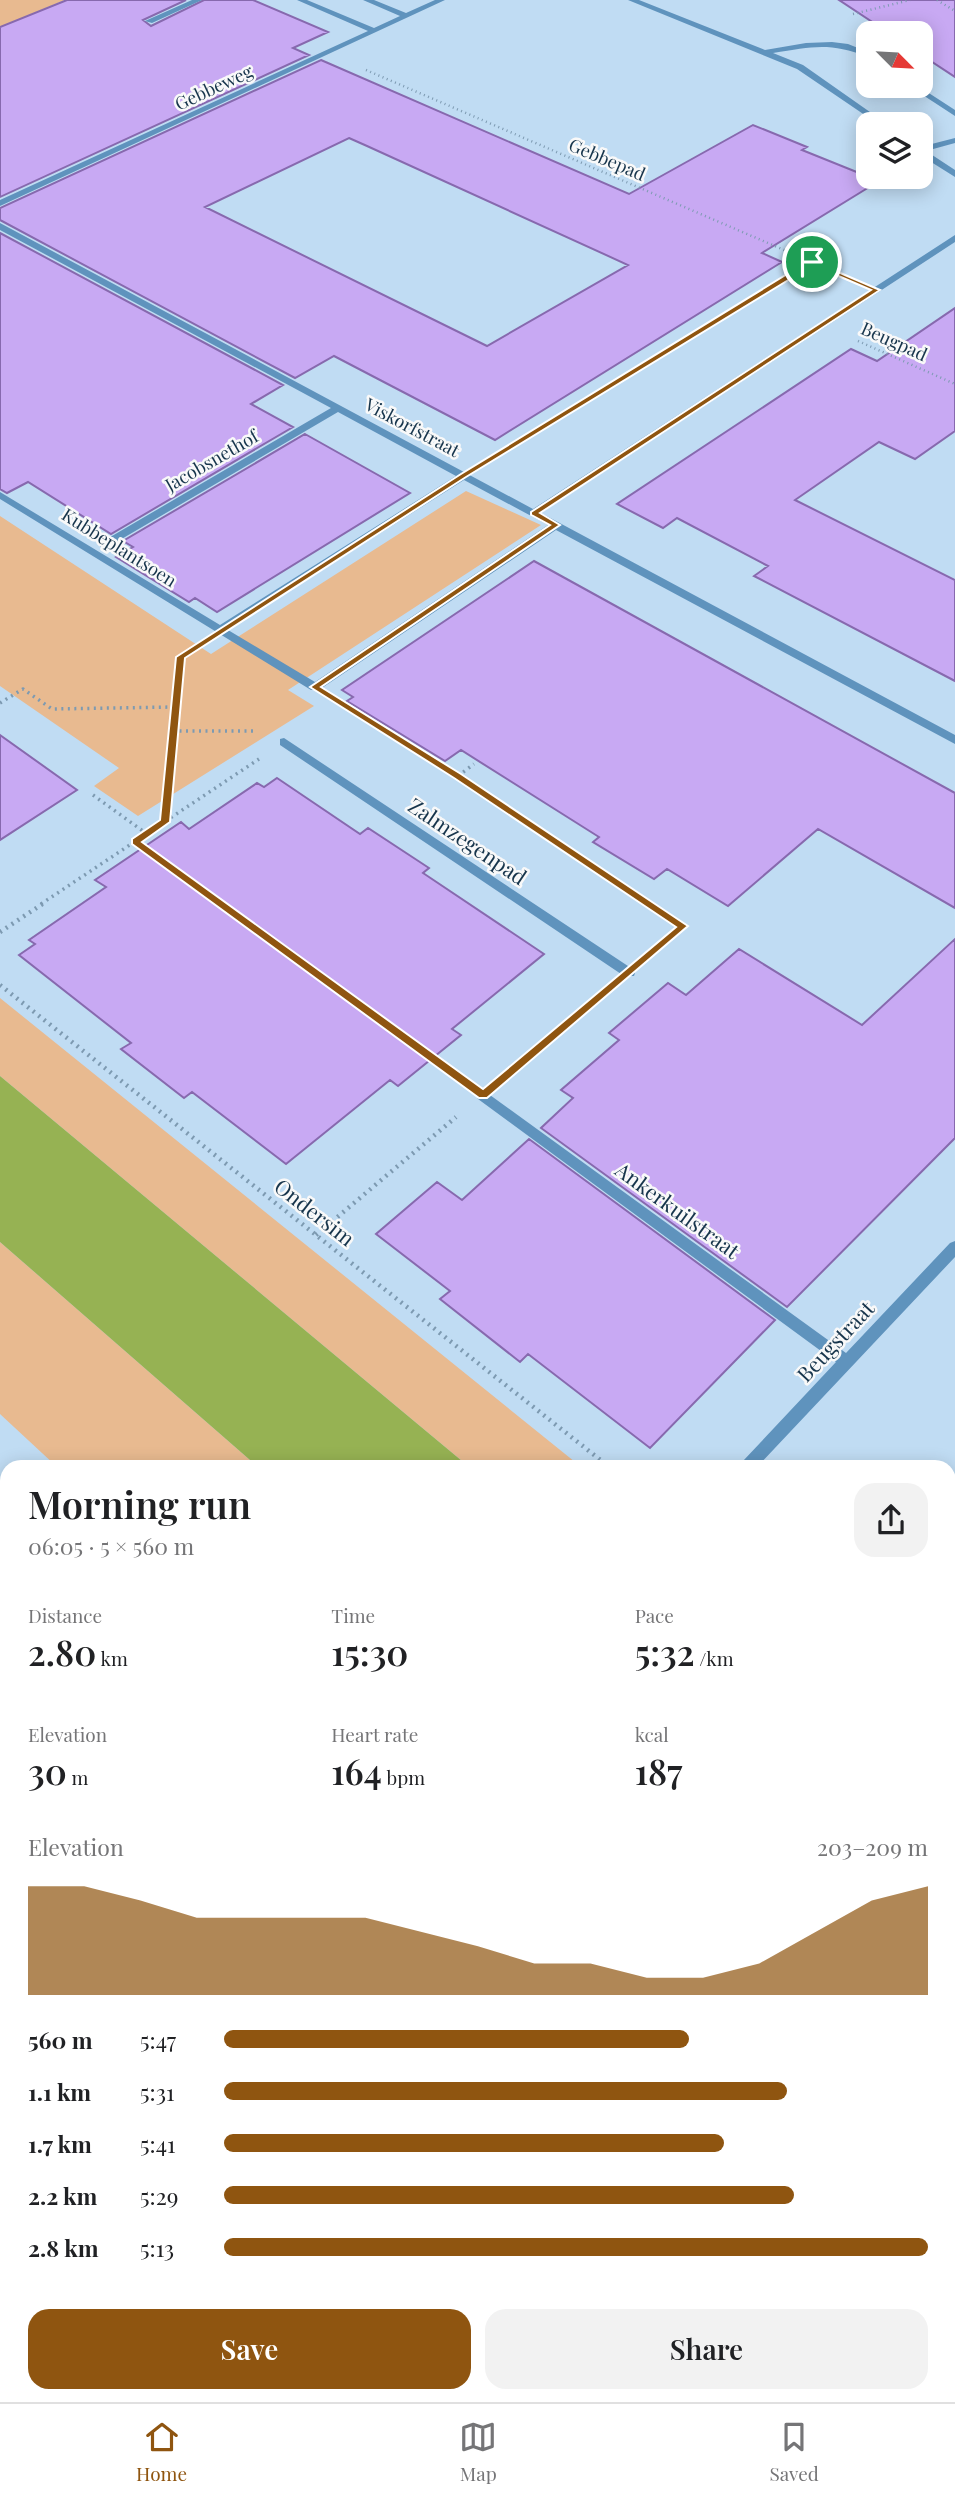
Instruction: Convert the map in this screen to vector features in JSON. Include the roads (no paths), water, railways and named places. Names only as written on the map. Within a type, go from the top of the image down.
[{"type":"street","points":[[149,21],[198,0]]},
{"type":"street","points":[[301,0],[375,31]]},
{"type":"street","points":[[367,0],[406,16]]},
{"type":"street","name":"Gebbeweg","points":[[0,203],[441,0]]},
{"type":"street","points":[[632,0],[800,67],[866,112]]},
{"type":"street","points":[[766,52],[820,44],[856,47]]},
{"type":"street","points":[[931,98],[955,114]]},
{"type":"street","points":[[933,146],[955,140]]},
{"type":"street","points":[[933,159],[955,174]]},
{"type":"street","name":"Viskorfstraat","points":[[0,226],[955,740]]},
{"type":"street","points":[[534,513],[955,238]]},
{"type":"street","name":"Jacobsnethof","points":[[104,545],[338,408]]},
{"type":"street","points":[[220,631],[464,475]]},
{"type":"street","name":"Kubbeplantsoen","points":[[0,495],[315,687],[556,525]]},
{"type":"street","name":"Zalmzegenpad","points":[[284,743],[629,972]]},
{"type":"street","name":"Ankerkuilstraat","points":[[483,1095],[847,1362]]},
{"type":"street","name":"Beugstraat","points":[[754,1460],[955,1247]]}]
